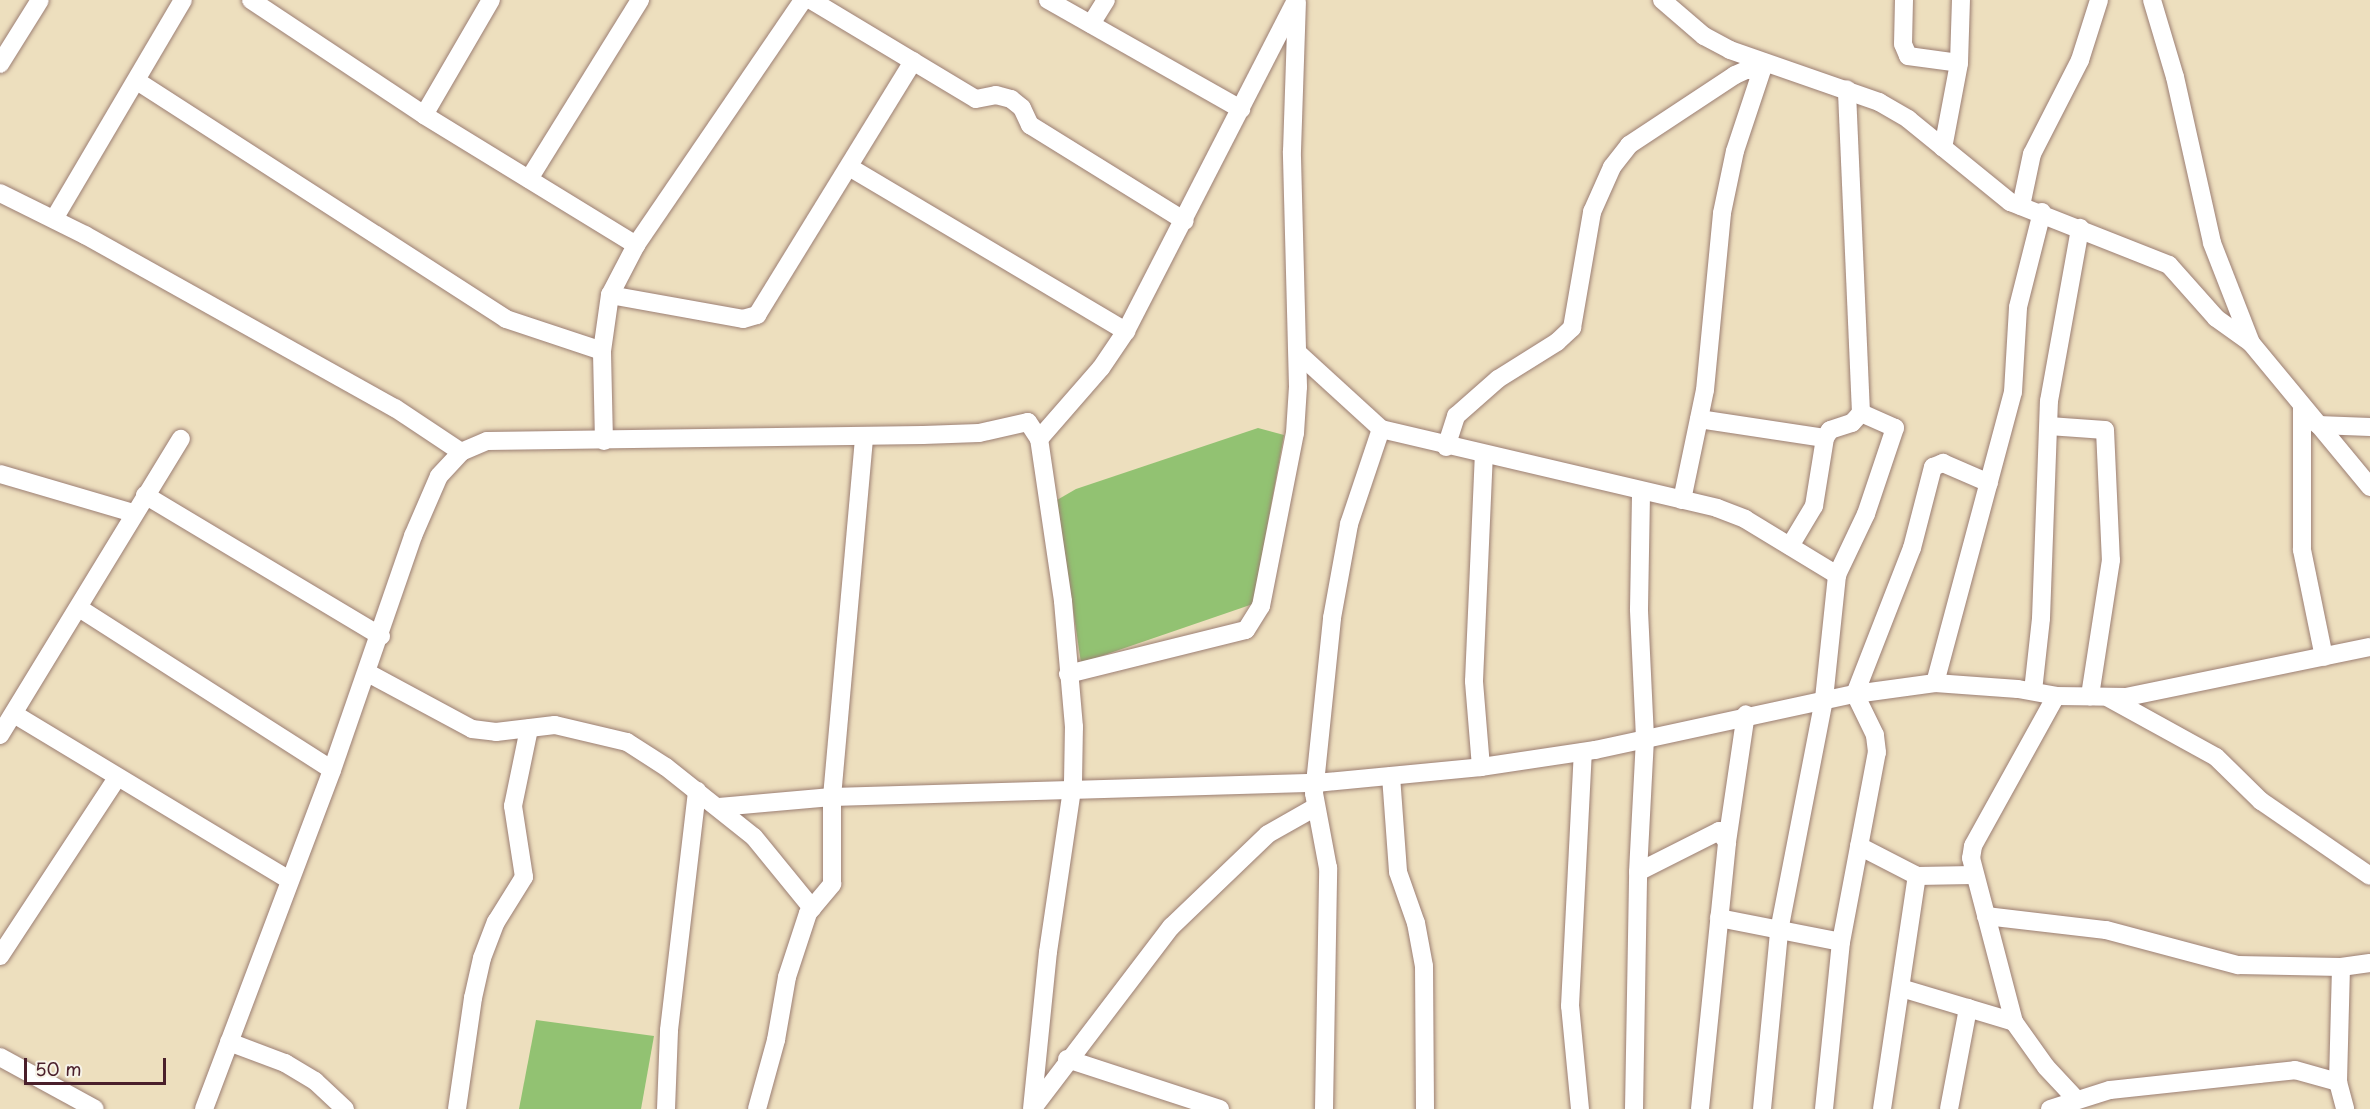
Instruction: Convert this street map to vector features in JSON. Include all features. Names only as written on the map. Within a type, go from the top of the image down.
[{"type":"street","points":[[0,64],[40,0]]},
{"type":"street","points":[[54,219],[183,0]]},
{"type":"street","points":[[251,0],[424,115],[636,245]]},
{"type":"street","points":[[424,115],[490,0]]},
{"type":"street","points":[[529,179],[640,0]]},
{"type":"street","points":[[604,441],[602,351],[610,295],[636,245],[803,0]]},
{"type":"street","points":[[811,0],[976,99],[996,95],[1011,99],[1022,108],[1030,125],[1185,221]]},
{"type":"street","points":[[1048,0],[1241,110]]},
{"type":"street","points":[[1091,24],[1106,0]]},
{"type":"street","points":[[1039,439],[1101,368],[1126,331],[1185,221],[1297,0]]},
{"type":"street","points":[[1068,674],[1246,630],[1254,621],[1261,606],[1295,434],[1299,354],[1292,151],[1297,0]]},
{"type":"street","points":[[1662,0],[1704,36],[1763,67],[1847,89],[1908,120],[1999,195],[2169,265],[2216,318],[2252,343]]},
{"type":"street","points":[[1904,0],[1903,44],[1908,56],[1959,63]]},
{"type":"street","points":[[1943,148],[1959,63],[1961,0]]},
{"type":"street","points":[[2021,206],[2032,154],[2080,60],[2099,0]]},
{"type":"street","points":[[2152,0],[2178,88],[2212,243],[2252,343],[2370,487]]},
{"type":"street","points":[[610,295],[752,320],[851,168],[913,61]]},
{"type":"street","points":[[1682,500],[1699,419],[1722,213],[1735,151],[1763,67]]},
{"type":"street","points":[[1446,447],[1456,416],[1498,379],[1557,342],[1572,328],[1592,212],[1612,167],[1629,145],[1735,75],[1763,67]]},
{"type":"street","points":[[137,81],[506,319],[602,351]]},
{"type":"street","points":[[1790,546],[1814,506],[1825,438],[1830,430],[1852,423],[1861,413],[1847,89]]},
{"type":"street","points":[[851,168],[1126,331]]},
{"type":"street","points":[[0,193],[54,219],[395,408],[462,452]]},
{"type":"street","points":[[1935,683],[2013,392],[2018,307],[2042,212]]},
{"type":"street","points":[[2033,691],[2041,618],[2052,373],[2080,228]]},
{"type":"street","points":[[1299,354],[1381,429],[1484,456],[1682,500],[1745,519],[1837,575]]},
{"type":"street","points":[[2302,406],[2302,550],[2324,657]]},
{"type":"street","points":[[1762,1109],[1779,931],[1824,699],[1837,575],[1866,514],[1895,428],[1861,413]]},
{"type":"street","points":[[1699,419],[1825,438]]},
{"type":"street","points":[[204,1109],[368,673],[413,536],[439,476],[462,452],[487,441],[864,437],[979,433],[1028,422],[1039,439],[1063,601],[1074,727],[1071,791],[1032,1109],[1067,1059],[1171,927],[1268,834],[1314,808]]},
{"type":"street","points":[[2318,425],[2370,427]]},
{"type":"street","points":[[2049,426],[2105,430],[2111,560],[2099,697]]},
{"type":"street","points":[[1324,1109],[1328,868],[1314,808],[1316,783],[1334,606],[1354,506],[1381,429]]},
{"type":"street","points":[[757,1109],[776,1040],[787,977],[812,908],[832,884],[835,865],[832,797],[864,437]]},
{"type":"street","points":[[0,735],[79,608],[133,513],[181,439]]},
{"type":"street","points":[[1480,767],[1474,681],[1484,456]]},
{"type":"street","points":[[1824,1109],[1840,942],[1877,752],[1875,735],[1855,694],[1912,549],[1933,467],[1943,463],[1989,483]]},
{"type":"street","points":[[2,478],[133,513]]},
{"type":"street","points":[[1634,1109],[1638,872],[1645,738],[1639,609],[1641,491]]},
{"type":"street","points":[[145,495],[381,636]]},
{"type":"street","points":[[79,608],[332,770]]},
{"type":"street","points":[[719,807],[832,797],[1316,783],[1391,776],[1480,767],[1583,752],[1746,714],[1824,699],[1935,683],[2033,691],[2056,696],[2099,697],[2157,693],[2370,647]]},
{"type":"street","points":[[368,673],[472,729],[529,729],[555,725],[627,742],[698,791],[754,837],[812,908]]},
{"type":"street","points":[[2056,696],[1973,846],[1972,875],[1986,916],[2014,1022],[2046,1067],[2076,1099]]},
{"type":"street","points":[[2099,697],[2216,757],[2261,801],[2370,876]]},
{"type":"street","points":[[14,714],[289,880]]},
{"type":"street","points":[[1700,1109],[1727,842],[1746,714]]},
{"type":"street","points":[[457,1109],[472,998],[482,958],[496,922],[524,877],[513,806],[529,729]]},
{"type":"street","points":[[1580,1109],[1570,1006],[1583,752]]},
{"type":"street","points":[[1391,776],[1398,872],[1416,923],[1424,966],[1425,1109]]},
{"type":"street","points":[[0,956],[117,778]]},
{"type":"street","points":[[666,1109],[669,1030],[698,791]]},
{"type":"street","points":[[1638,872],[1719,831],[1727,842]]},
{"type":"street","points":[[1859,846],[1917,876],[1972,875]]},
{"type":"street","points":[[1882,1109],[1917,876]]},
{"type":"street","points":[[1986,916],[2106,930],[2215,962],[2341,967],[2370,963]]},
{"type":"street","points":[[1719,918],[1840,942]]},
{"type":"street","points":[[2341,967],[2338,1082],[2345,1109]]},
{"type":"street","points":[[1900,988],[2014,1022]]},
{"type":"street","points":[[1949,1109],[1968,1008]]},
{"type":"street","points":[[229,1042],[285,1063],[315,1081],[345,1109]]},
{"type":"street","points":[[0,1057],[95,1109]]},
{"type":"street","points":[[1067,1059],[1220,1109]]},
{"type":"street","points":[[2050,1109],[2076,1099],[2156,1083],[2295,1070],[2338,1082]]},
{"type":"green space","points":[[1258,428],[1284,435],[1253,604],[1081,663],[1057,500],[1076,489]]},
{"type":"green space","points":[[536,1020],[654,1036],[641,1109],[519,1109]]}]
